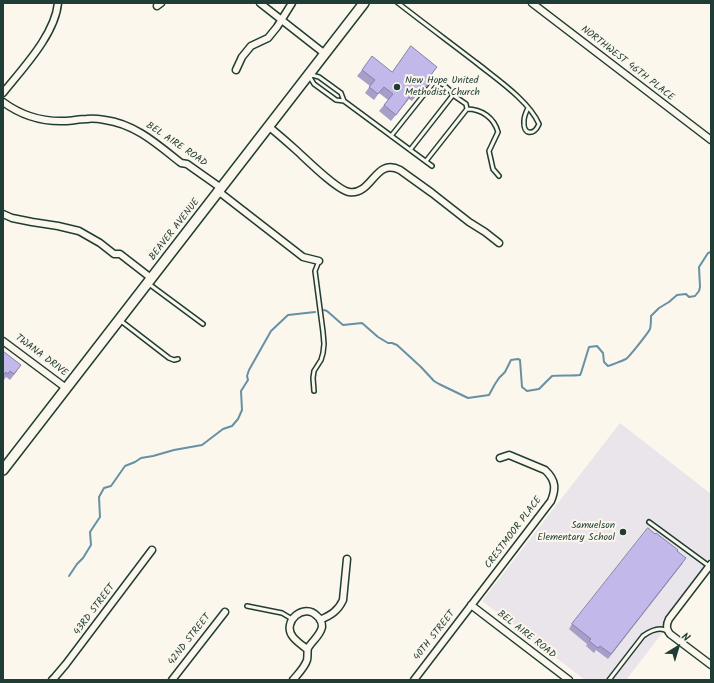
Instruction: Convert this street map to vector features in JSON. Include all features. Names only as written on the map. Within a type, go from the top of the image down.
[{"type":"main road","name":"BEAVER AVENUE","points":[[3,470],[364,3]]},
{"type":"street","points":[[3,93],[43,42],[54,21],[58,3]]},
{"type":"street","points":[[260,3],[324,54]]},
{"type":"street","points":[[236,70],[242,57],[251,46],[268,38],[277,27],[292,3]]},
{"type":"street","name":"NORTHWEST 46TH PLACE","points":[[532,3],[711,140]]},
{"type":"street","name":"BEL AIRE ROAD","points":[[3,102],[25,115],[44,120],[66,121],[86,118],[106,120],[129,126],[145,134],[181,163],[187,164],[303,257],[319,262]]},
{"type":"street","points":[[268,126],[344,191],[351,192],[361,190],[382,170],[386,168],[395,168],[426,188],[469,222],[499,243]]},
{"type":"street","points":[[3,214],[12,218],[79,231],[100,243],[114,254],[120,254],[149,281]]},
{"type":"street","name":"TWANA DRIVE","points":[[3,341],[66,388]]},
{"type":"street","name":"CRESTMOOR PLACE","points":[[471,605],[551,501],[555,488],[554,481],[545,470],[509,455],[500,458]]},
{"type":"street","name":"43RD STREET","points":[[52,680],[56,677],[152,550]]},
{"type":"street","points":[[320,620],[336,611],[343,600],[347,559]]},
{"type":"street","points":[[710,565],[669,619],[666,627],[670,634],[711,665]]},
{"type":"street","name":"BEL AIRE ROAD","points":[[471,605],[569,680]]},
{"type":"street","name":"40TH STREET","points":[[416,678],[471,605]]},
{"type":"street","points":[[293,680],[307,660],[307,649],[320,633],[322,624],[315,614],[306,611],[300,612],[292,619],[290,629],[294,639],[307,649]]},
{"type":"street","name":"42ND STREET","points":[[172,680],[224,612]]},
{"type":"street","points":[[416,678],[424,680]]},
{"type":"lane","points":[[398,3],[522,101],[528,108],[539,124],[531,133],[528,133],[524,126],[524,120],[528,108]]},
{"type":"lane","points":[[308,74],[314,84],[336,100],[344,101],[432,166]]},
{"type":"lane","points":[[308,74],[319,77],[341,93],[344,101]]},
{"type":"lane","points":[[391,136],[434,82],[442,84],[453,95],[466,104],[467,109]]},
{"type":"lane","points":[[410,150],[453,95]]},
{"type":"lane","points":[[426,161],[467,109]]},
{"type":"lane","points":[[467,109],[480,110],[497,126],[498,132],[489,151],[493,169],[499,176]]},
{"type":"lane","points":[[314,392],[314,371],[321,360],[324,344],[315,271],[319,262]]},
{"type":"lane","points":[[149,281],[203,324]]},
{"type":"lane","points":[[119,320],[169,358],[174,360],[178,359]]},
{"type":"lane","points":[[648,522],[710,565]]},
{"type":"lane","points":[[247,606],[282,613],[292,619]]},
{"type":"lane","points":[[609,680],[643,636],[648,632],[656,629],[663,629],[670,634]]},
{"type":"shaded area","name":"Samuelson Elementary School","points":[[620,423],[711,494],[711,570],[626,680],[585,680],[482,601]]},
{"type":"building","name":"New Hope United Methodist Church","points":[[411,46],[437,67],[427,80],[429,82],[423,90],[421,88],[416,95],[413,92],[396,115],[384,105],[393,94],[384,87],[378,94],[369,87],[375,80],[362,70],[372,56],[392,72]]},
{"type":"building","points":[[3,351],[21,365],[14,374],[10,371],[8,374],[6,372],[3,376]]},
{"type":"building","name":"Samuelson Elementary School","points":[[648,528],[678,550],[677,551],[686,558],[611,654],[600,646],[598,648],[589,641],[591,639],[572,624]]},
{"type":"waterway","points":[[324,310],[343,325],[362,323],[378,337],[388,343],[397,345],[434,381],[468,398],[489,395],[499,378],[505,372],[511,360],[518,359],[520,360],[522,387],[527,391],[539,389],[552,376],[580,375],[589,347],[597,346],[603,353],[604,362],[608,366],[626,359],[649,331],[651,316],[659,308],[677,295],[686,294],[689,297],[695,296],[699,291],[699,267],[708,253],[711,252]]},
{"type":"waterway","points":[[69,576],[91,545],[90,532],[100,517],[99,497],[104,488],[111,486],[125,466],[141,458],[202,445],[223,429],[232,426],[238,419],[242,410],[241,391],[248,380],[247,376],[249,370],[271,331],[288,315],[315,312]]},
{"type":"place","name":"New Hope United Methodist Church","points":[[397,87]]},
{"type":"place","name":"Samuelson Elementary School","points":[[623,532]]}]
